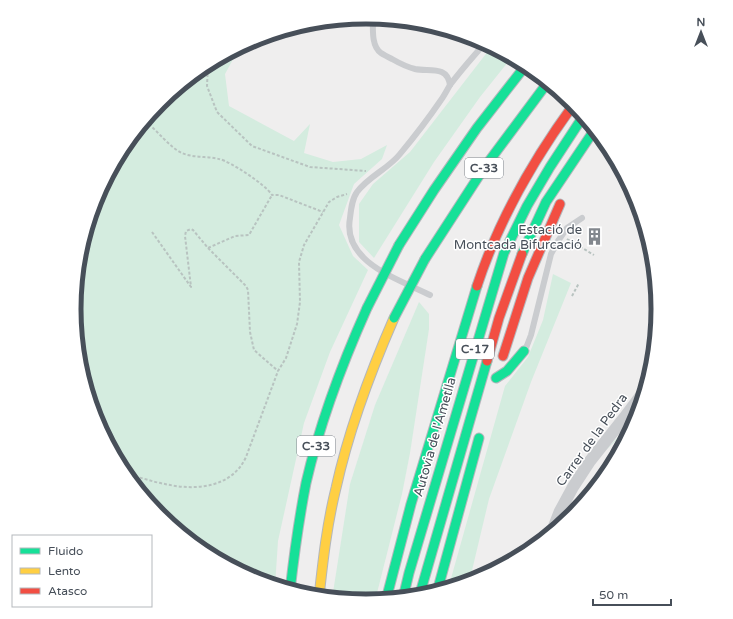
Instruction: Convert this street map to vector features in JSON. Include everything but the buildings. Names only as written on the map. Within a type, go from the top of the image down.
[{"type":"highway","name":"C-33","points":[[291,584],[298,527],[314,454],[337,376],[352,341],[399,245],[476,128],[522,70]]},
{"type":"highway","name":"C-33","points":[[320,591],[326,532],[339,469],[353,421],[366,385],[394,318],[426,259],[466,194],[545,87]]},
{"type":"highway","points":[[388,594],[411,504],[483,267],[496,233],[517,193],[558,125],[570,110]]},
{"type":"highway","name":"Autovia de l'Ametlla","points":[[404,593],[504,253],[527,206],[580,120]]},
{"type":"highway","name":"C-17","points":[[421,590],[499,318],[511,284],[531,231],[546,202],[592,134]]},
{"type":"highway","points":[[573,179],[576,172],[579,154]]},
{"type":"highway","points":[[524,351],[507,371],[495,382],[528,278],[563,198]]},
{"type":"highway","points":[[506,345],[516,351],[524,351]]},
{"type":"highway","points":[[439,585],[481,431]]},
{"type":"street","name":"Carrer de la Pedra","points":[[555,524],[574,486],[590,462],[637,400]]},
{"type":"street","points":[[624,418],[632,415]]},
{"type":"lane","points":[[373,24],[374,40],[380,52],[400,64],[416,69],[434,70],[445,73],[449,78],[450,85]]},
{"type":"lane","points":[[430,295],[375,268],[358,252],[349,234],[348,225],[351,206],[356,193],[364,184],[393,163],[415,136],[442,99],[450,85],[481,48]]},
{"type":"lane","points":[[524,351],[528,346],[549,260],[561,236],[567,228],[582,218]]},
{"type":"path","points":[[208,72],[207,86],[217,112],[252,146],[310,168],[380,173]]},
{"type":"path","points":[[149,124],[173,148],[189,155],[226,161],[249,176],[272,195]]},
{"type":"path","points":[[136,477],[170,485],[192,487],[222,481],[235,473],[246,457],[278,371],[286,358],[297,324],[300,302],[299,262],[304,245],[329,202],[342,195],[356,193]]},
{"type":"path","points":[[272,195],[279,195],[323,212]]},
{"type":"path","points":[[208,248],[235,236],[249,235],[272,195]]},
{"type":"path","points":[[152,232],[191,287],[185,236],[186,231],[191,229],[246,286],[248,290],[250,332],[254,350],[278,371]]},
{"type":"path","points":[[561,236],[594,255]]},
{"type":"path","points":[[572,296],[579,284]]},
{"type":"green space","points":[[488,51],[508,62],[480,97],[434,162],[374,258],[359,242],[359,204],[373,184],[410,152]]},
{"type":"green space","points":[[235,56],[225,74],[229,106],[294,141],[310,124],[304,153],[333,162],[361,159],[387,145],[382,159],[354,184],[339,225],[353,256],[368,270],[330,352],[304,423],[278,541],[275,580],[240,566],[224,557],[208,547],[178,524],[152,498],[140,483],[129,468],[110,436],[96,401],[86,365],[83,347],[81,310],[83,272],[86,254],[96,218],[110,183],[129,151],[152,121],[178,95],[193,83]]},
{"type":"green space","points":[[553,274],[571,283],[531,382],[489,499],[471,575],[450,582],[505,386],[528,357],[543,320]]},
{"type":"green space","points":[[419,302],[429,314],[429,329],[410,453],[402,494],[377,594],[333,593],[350,484],[375,405]]},
{"type":"green space","points":[[626,428],[624,433],[603,453]]},
{"type":"traffic: fast","points":[[399,245],[434,190],[477,128],[522,70]]},
{"type":"traffic: fast","points":[[425,259],[484,168],[545,87]]},
{"type":"traffic: fast","points":[[404,593],[504,253],[527,206],[580,120]]},
{"type":"traffic: fast","points":[[522,254],[546,202],[592,134]]},
{"type":"traffic: fast","points":[[367,308],[399,245]]},
{"type":"traffic: fast","points":[[394,318],[425,259]]},
{"type":"traffic: fast","points":[[388,594],[411,504],[477,286]]},
{"type":"traffic: fast","points":[[291,584],[306,483],[318,438],[332,394],[367,308]]},
{"type":"traffic: fast","points":[[496,378],[507,371],[524,351]]},
{"type":"traffic: fast","points":[[421,590],[487,361]]},
{"type":"traffic: fast","points":[[439,585],[479,438]]},
{"type":"traffic: slow","points":[[320,591],[328,529],[341,466],[361,402],[394,318]]},
{"type":"traffic: jam","points":[[477,286],[496,237],[518,191],[570,110]]},
{"type":"traffic: jam","points":[[503,356],[528,278],[560,204]]},
{"type":"traffic: jam","points":[[487,361],[499,318],[522,254]]},
{"type":"place","name":"Estació de Montcada Bifurcació","points":[[595,237]]}]
